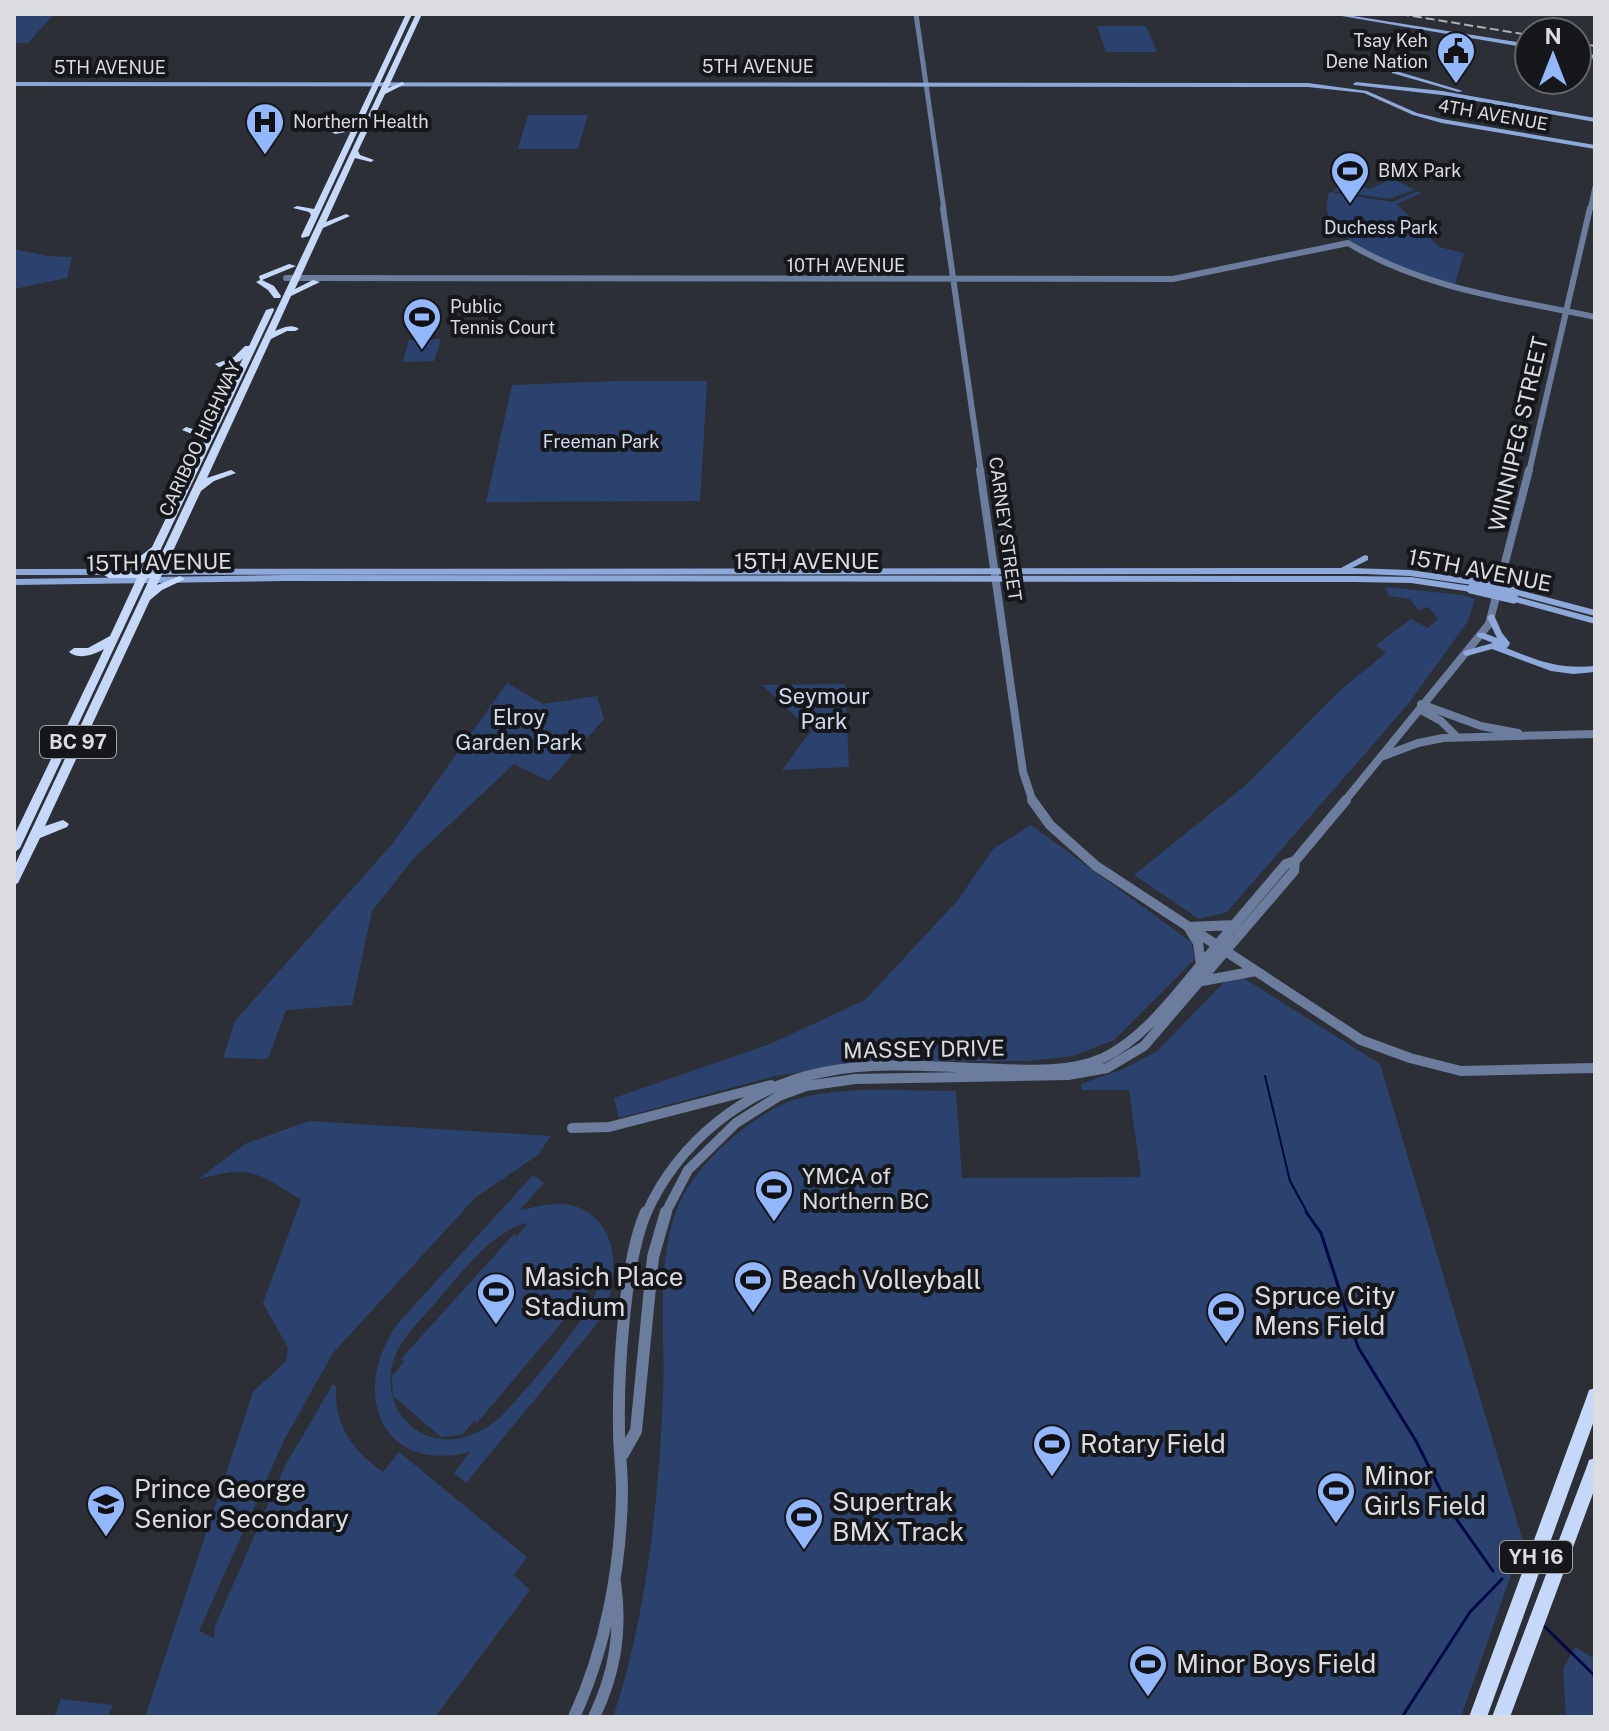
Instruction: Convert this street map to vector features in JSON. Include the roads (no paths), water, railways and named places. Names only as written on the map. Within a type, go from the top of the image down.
[{"type":"highway","name":"CARIBOO HIGHWAY","points":[[163,547],[203,449],[319,227],[355,151],[409,14]]},
{"type":"highway","name":"CARIBOO HIGHWAY","points":[[296,266],[315,215],[358,122],[393,70],[419,14]]},
{"type":"highway","points":[[363,83],[374,76],[395,44]]},
{"type":"highway","points":[[393,70],[396,78],[404,83]]},
{"type":"highway","points":[[363,83],[380,86],[404,83]]},
{"type":"highway","points":[[335,132],[346,131],[358,122]]},
{"type":"highway","points":[[355,151],[357,156],[371,160]]},
{"type":"highway","points":[[297,208],[308,209],[315,215]]},
{"type":"highway","points":[[319,227],[346,216]]},
{"type":"highway","points":[[296,266],[317,280],[282,296],[261,280],[296,266]]},
{"type":"highway","name":"CARIBOO HIGHWAY","points":[[14,880],[149,575],[195,491],[262,337],[274,322],[282,296]]},
{"type":"highway","points":[[219,364],[241,357],[262,337],[290,329],[274,322]]},
{"type":"highway","points":[[186,430],[204,435],[203,449]]},
{"type":"highway","points":[[195,491],[211,479],[231,473]]},
{"type":"highway","points":[[163,547],[170,562],[182,575],[158,588],[136,606],[129,589],[116,574],[163,547]]},
{"type":"highway","points":[[116,574],[149,575]]},
{"type":"highway","name":"CARIBOO HIGHWAY","points":[[14,847],[114,637],[136,606]]},
{"type":"highway","points":[[74,652],[90,652],[114,637]]},
{"type":"highway","points":[[90,652],[101,666]]},
{"type":"highway","points":[[14,825],[36,801]]},
{"type":"highway","points":[[35,835],[63,824],[45,814]]},
{"type":"highway","points":[[14,847],[21,850],[23,860]]},
{"type":"highway","name":"YH 16","points":[[1478,1717],[1595,1396]]},
{"type":"highway","name":"YH 16","points":[[1501,1717],[1595,1466]]},
{"type":"main road","points":[[1332,14],[1513,43]]},
{"type":"main road","points":[[1394,72],[1500,103],[1595,120]]},
{"type":"main road","name":"5TH AVENUE","points":[[926,82],[1240,83],[1344,87]]},
{"type":"main road","name":"5TH AVENUE","points":[[380,86],[404,83],[1321,82],[1421,90],[1500,103]]},
{"type":"main road","name":"5TH AVENUE","points":[[14,83],[363,83]]},
{"type":"main road","name":"4TH AVENUE","points":[[1344,87],[1374,95],[1433,119],[1595,147]]},
{"type":"main road","points":[[1340,571],[1365,558]]},
{"type":"main road","name":"15TH AVENUE","points":[[14,572],[116,574]]},
{"type":"main road","name":"15TH AVENUE","points":[[995,575],[1410,573],[1595,613]]},
{"type":"main road","name":"15TH AVENUE","points":[[14,582],[53,582],[116,574]]},
{"type":"main road","name":"15TH AVENUE","points":[[149,575],[995,575],[1389,579],[1472,586]]},
{"type":"main road","name":"15TH AVENUE","points":[[1515,596],[1595,623]]},
{"type":"main road","points":[[1491,617],[1498,634],[1511,647]]},
{"type":"main road","points":[[1481,635],[1552,663],[1595,666]]},
{"type":"main road","points":[[1467,653],[1487,646],[1498,647],[1551,668],[1573,671],[1595,666]]},
{"type":"street","name":"CARNEY STREET","points":[[916,14],[1024,780],[1037,809],[1063,840],[1085,857],[1361,1040],[1410,1058],[1461,1071],[1595,1068]]},
{"type":"street","name":"WINNIPEG STREET","points":[[1222,949],[1235,925],[1286,864],[1295,861],[1420,706],[1467,653],[1491,617],[1510,552],[1595,187]]},
{"type":"street","points":[[1582,240],[1592,242]]},
{"type":"street","name":"10TH AVENUE","points":[[289,280],[1179,279],[1348,243],[1397,270],[1459,288],[1565,310]]},
{"type":"street","points":[[1565,310],[1595,317]]},
{"type":"street","points":[[1420,706],[1481,726],[1527,734]]},
{"type":"street","points":[[1420,706],[1457,737]]},
{"type":"street","points":[[1378,759],[1418,743],[1457,737],[1595,734]]},
{"type":"street","name":"WINNIPEG STREET","points":[[1222,949],[1294,871],[1295,861]]},
{"type":"street","points":[[1201,965],[1198,943],[1188,927],[1235,925]]},
{"type":"street","name":"MASSEY DRIVE","points":[[623,1454],[636,1431],[653,1257],[661,1221],[688,1170],[736,1123],[779,1096],[806,1086],[855,1079],[1068,1067],[1102,1058],[1132,1039],[1201,965],[1222,949]]},
{"type":"street","name":"MASSEY DRIVE","points":[[574,1717],[600,1651],[615,1579],[623,1454],[619,1430],[623,1358],[634,1258],[644,1218],[673,1164],[725,1117],[768,1090],[820,1072],[867,1067],[1068,1075],[1107,1068],[1144,1046],[1202,981],[1222,949]]},
{"type":"street","points":[[1202,981],[1256,971]]},
{"type":"street","points":[[572,1128],[609,1127],[820,1072]]},
{"type":"street","name":"MASSEY DRIVE","points":[[594,1717],[610,1679],[617,1651],[621,1614],[615,1579]]},
{"type":"waterway","points":[[1265,1076],[1290,1181],[1308,1214]]},
{"type":"waterway","points":[[1306,1212],[1321,1233],[1358,1347],[1416,1441],[1452,1513],[1493,1571]]},
{"type":"waterway","points":[[1402,1717],[1470,1612],[1502,1579]]},
{"type":"waterway","points":[[1544,1626],[1595,1676]]},
{"type":"railway","points":[[1400,14],[1513,32]]},
{"type":"place","name":"Tsay Keh Dene Nation","points":[[1456,85]]},
{"type":"place","name":"Northern Health","points":[[265,156]]},
{"type":"place","name":"BMX Park","points":[[1350,205]]},
{"type":"place","name":"Public Tennis Court","points":[[422,351]]},
{"type":"place","name":"YMCA of Northern BC","points":[[774,1223]]},
{"type":"place","name":"Beach Volleyball","points":[[753,1314]]},
{"type":"place","name":"Masich Place Stadium","points":[[496,1326]]},
{"type":"place","name":"Spruce City Mens Field","points":[[1226,1345]]},
{"type":"place","name":"Rotary Field","points":[[1052,1478]]},
{"type":"place","name":"Minor Girls Field","points":[[1336,1525]]},
{"type":"place","name":"Prince George Senior Secondary","points":[[106,1538]]},
{"type":"place","name":"Supertrak BMX Track","points":[[804,1551]]},
{"type":"place","name":"Minor Boys Field","points":[[1148,1698]]},
{"type":"park label","name":"Duchess Park","points":[[1381,228]]},
{"type":"park label","name":"Freeman Park","points":[[601,442]]},
{"type":"park label","name":"Seymour Park","points":[[824,708]]},
{"type":"park label","name":"Elroy Garden Park","points":[[519,730]]}]
